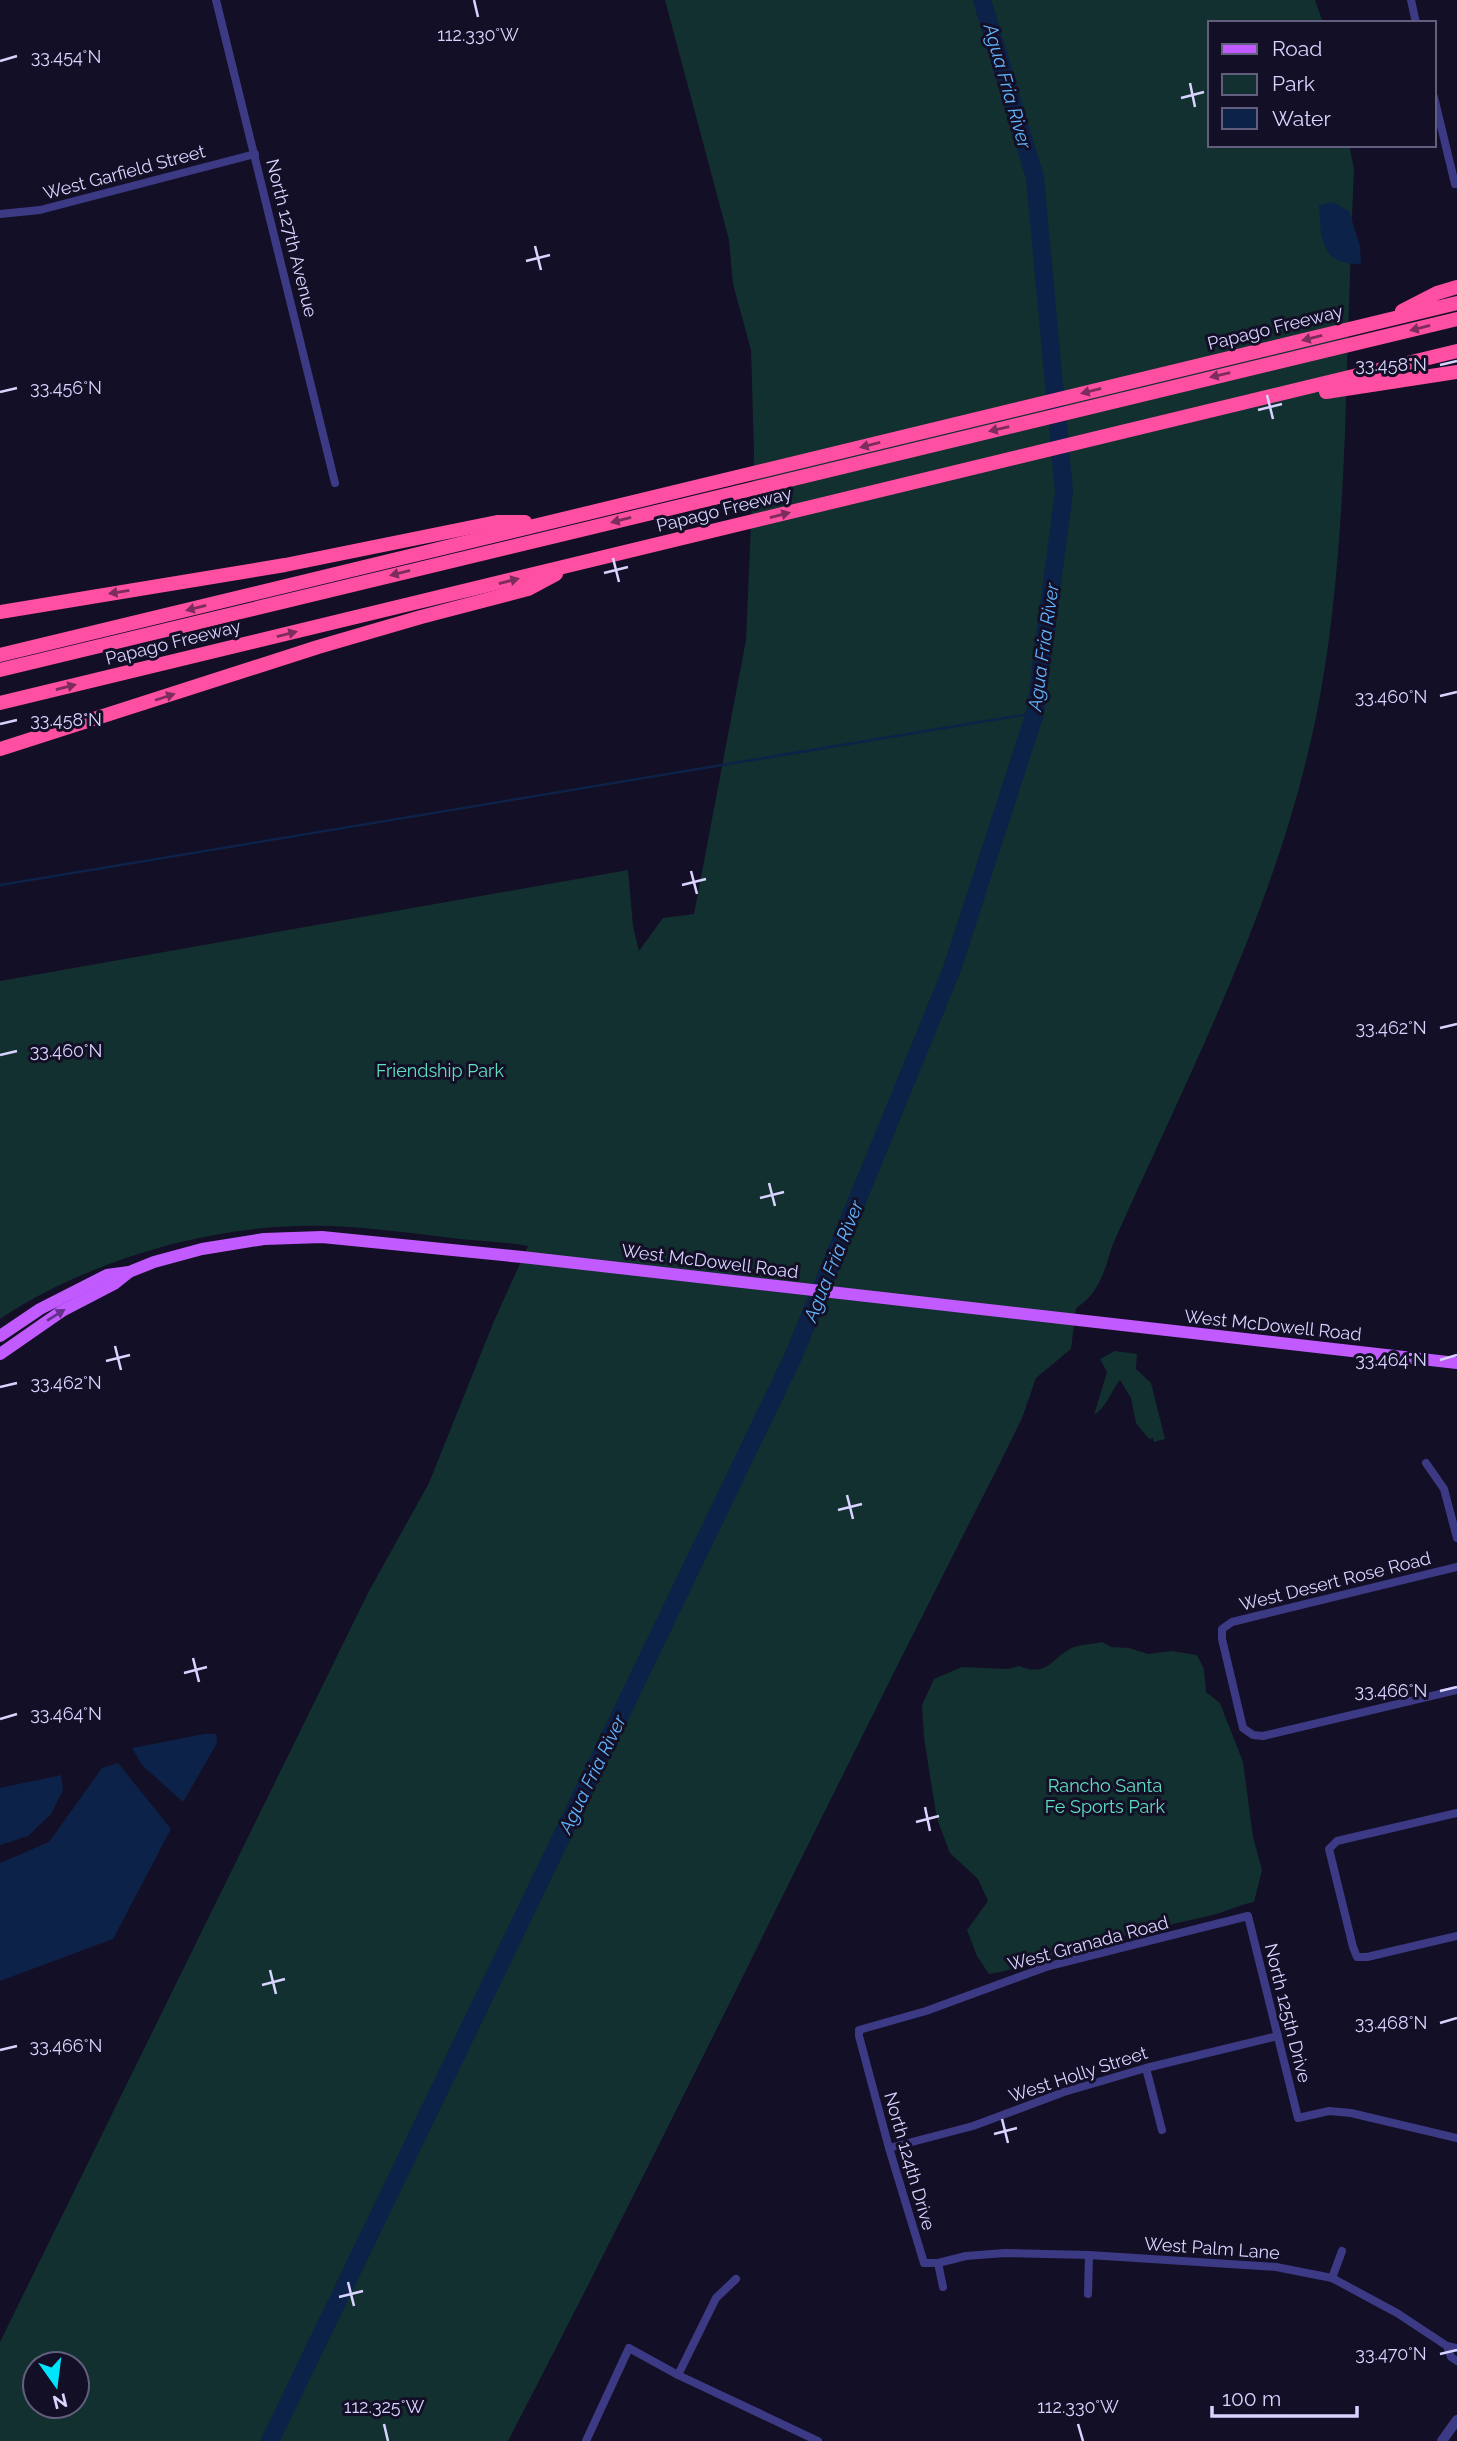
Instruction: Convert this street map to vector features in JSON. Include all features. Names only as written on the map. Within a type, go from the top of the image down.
[{"type":"highway","points":[[1379,322],[1437,293],[1457,287]]},
{"type":"highway","name":"Papago Freeway","points":[[0,655],[548,522],[709,491],[1457,303]]},
{"type":"highway","points":[[0,670],[709,491],[1457,318]]},
{"type":"highway","name":"Papago Freeway","points":[[0,704],[1242,404],[1377,378],[1457,351]]},
{"type":"highway","points":[[1377,378],[1457,372]]},
{"type":"highway","points":[[0,612],[285,565],[497,522],[548,522]]},
{"type":"highway","points":[[0,749],[318,647],[528,589],[572,565]]},
{"type":"main road","name":"West McDowell Road","points":[[0,1336],[28,1316],[107,1275],[129,1272],[154,1262],[212,1247],[294,1237],[375,1241],[1457,1363]]},
{"type":"main road","name":"West McDowell Road","points":[[0,1354],[62,1311],[114,1284],[129,1272]]},
{"type":"street","name":"North 127th Avenue","points":[[216,0],[335,483]]},
{"type":"street","points":[[1411,0],[1416,21]]},
{"type":"street","points":[[1436,105],[1455,184]]},
{"type":"street","name":"West Garfield Street","points":[[0,214],[40,210],[255,154]]},
{"type":"street","points":[[1426,1463],[1444,1489],[1457,1538]]},
{"type":"street","name":"West Desert Rose Road","points":[[1457,1567],[1232,1622],[1222,1629],[1243,1728],[1252,1735],[1263,1736],[1457,1690]]},
{"type":"street","points":[[1457,1812],[1337,1841],[1329,1849],[1357,1957],[1457,1936]]},
{"type":"street","name":"West Granada Road","points":[[859,2030],[926,2011],[1049,1966],[1248,1916]]},
{"type":"street","name":"North 125th Drive","points":[[1248,1916],[1298,2118],[1329,2111],[1351,2113],[1457,2138]]},
{"type":"street","name":"North 124th Drive","points":[[859,2030],[889,2148],[924,2263],[938,2263]]},
{"type":"street","name":"West Holly Street","points":[[889,2148],[974,2126],[1064,2092],[1146,2068],[1278,2036]]},
{"type":"street","points":[[1146,2068],[1162,2130]]},
{"type":"street","points":[[1332,2278],[1342,2251]]},
{"type":"street","name":"West Palm Lane","points":[[938,2263],[966,2256],[1005,2253],[1089,2255],[1276,2267],[1332,2278],[1397,2313],[1447,2346],[1457,2348]]},
{"type":"street","points":[[1088,2294],[1089,2255]]},
{"type":"street","points":[[938,2263],[943,2287]]},
{"type":"street","points":[[678,2375],[716,2298],[736,2279]]},
{"type":"street","name":"West Palm Lane","points":[[1447,2346],[1451,2357],[1457,2361]]},
{"type":"street","points":[[586,2441],[629,2348],[678,2375],[818,2441]]},
{"type":"street","points":[[1442,2441],[1457,2420]]},
{"type":"green space","name":"Friendship Park","points":[[665,0],[1315,0],[1322,21],[1208,21],[1208,147],[1349,147],[1354,169],[1343,469],[1332,611],[1316,717],[1300,786],[1279,854],[1229,986],[1113,1244],[1104,1272],[1091,1295],[1076,1308],[1071,1349],[1036,1378],[1022,1418],[999,1465],[508,2441],[0,2441],[0,2342],[369,1591],[429,1483],[494,1321],[528,1246],[351,1227],[296,1226],[220,1234],[180,1242],[104,1266],[32,1299],[0,1319],[0,981],[628,870],[633,926],[639,951],[663,918],[694,914],[746,640],[754,454],[751,350],[733,284],[729,240]]},
{"type":"green space","points":[[1115,1351],[1137,1354],[1136,1369],[1151,1383],[1165,1439],[1154,1442],[1136,1423],[1131,1398],[1120,1380],[1106,1403],[1094,1415],[1107,1372],[1100,1359]]},
{"type":"green space","name":"Rancho Santa Fe Sports Park","points":[[1102,1642],[1111,1647],[1129,1648],[1148,1654],[1172,1651],[1197,1655],[1204,1669],[1206,1692],[1220,1703],[1243,1762],[1253,1837],[1262,1870],[1254,1902],[989,1974],[977,1956],[967,1930],[988,1901],[978,1879],[950,1853],[937,1819],[924,1738],[922,1705],[934,1679],[962,1667],[1009,1669],[1019,1666],[1037,1670],[1074,1647]]},
{"type":"water","points":[[1333,202],[1349,211],[1360,246],[1361,264],[1337,260],[1325,247],[1319,205]]},
{"type":"water","points":[[216,1734],[217,1743],[183,1802],[142,1765],[132,1748]]},
{"type":"water","points":[[118,1763],[171,1829],[113,1939],[0,1981],[0,1863],[49,1842],[102,1768]]},
{"type":"water","points":[[61,1775],[63,1790],[51,1814],[28,1836],[0,1845],[0,1788]]},
{"type":"waterway","name":"Agua Fria River","points":[[270,2441],[793,1357],[952,969],[1035,713],[1064,492],[1035,178],[982,0]]},
{"type":"waterway","points":[[0,885],[1035,713]]}]
